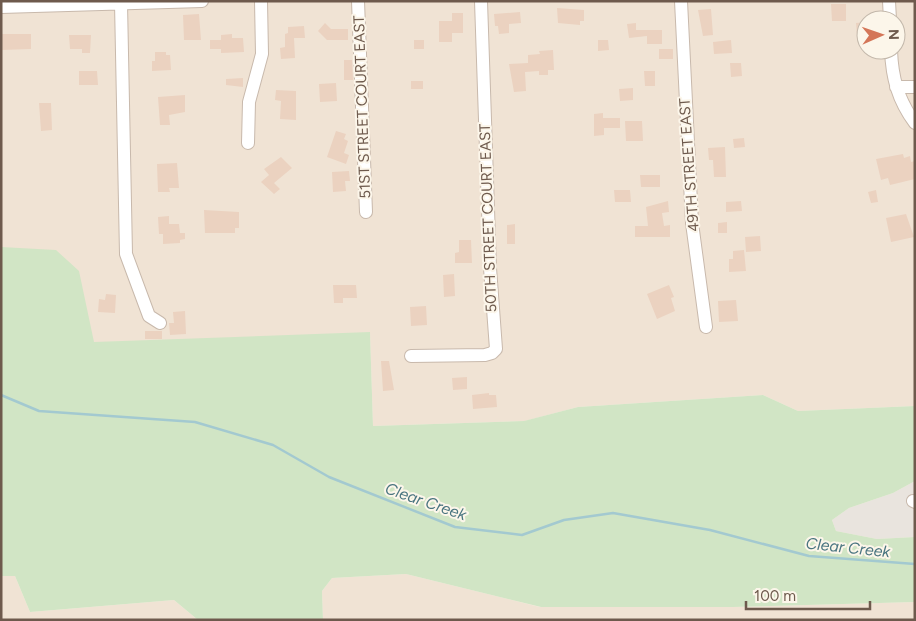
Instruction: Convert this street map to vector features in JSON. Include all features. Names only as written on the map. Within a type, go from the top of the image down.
[{"type":"street","points":[[1,7],[38,4],[121,4],[202,1]]},
{"type":"street","points":[[248,143],[249,102],[262,54],[262,1]]},
{"type":"street","name":"51ST STREET COURT EAST","points":[[358,1],[366,212]]},
{"type":"street","name":"50TH STREET COURT EAST","points":[[412,356],[485,355],[492,353],[496,349],[490,268],[481,1]]},
{"type":"street","name":"49TH STREET EAST","points":[[681,1],[692,223],[706,327]]},
{"type":"street","points":[[121,4],[126,254],[149,316],[160,324]]},
{"type":"street","points":[[891,60],[892,73],[896,88],[904,108],[915,123]]},
{"type":"street","points":[[896,88],[915,87]]},
{"type":"shaded area","points":[[1,1],[915,1],[915,406],[798,411],[763,395],[578,407],[525,421],[373,426],[370,333],[1,346]]},
{"type":"shaded area","points":[[915,481],[915,537],[877,539],[836,531],[832,520],[849,508],[893,493]]},
{"type":"shaded area","points":[[406,574],[540,607],[733,607],[915,602],[915,620],[323,620],[322,591],[332,578]]},
{"type":"shaded area","points":[[1,576],[15,576],[30,612],[174,600],[198,620],[1,620]]},
{"type":"green space","points":[[1,247],[56,250],[79,271],[94,342],[370,332],[373,426],[524,421],[578,407],[763,395],[798,411],[915,406],[915,481],[893,493],[849,508],[832,520],[836,531],[877,539],[915,537],[915,602],[733,607],[541,607],[406,574],[332,578],[322,591],[323,620],[198,620],[174,600],[30,612],[15,576],[1,576]]},
{"type":"building","points":[[831,4],[846,4],[846,21],[832,21]]},
{"type":"building","points":[[557,8],[584,10],[584,21],[580,21],[580,25],[558,23]]},
{"type":"building","points":[[711,9],[713,35],[703,36],[698,10]]},
{"type":"building","points":[[520,12],[521,23],[509,24],[509,33],[499,34],[498,26],[495,26],[494,14]]},
{"type":"building","points":[[452,13],[463,13],[463,33],[452,33],[452,42],[439,42],[439,21],[452,21]]},
{"type":"building","points":[[199,14],[201,40],[184,40],[183,15]]},
{"type":"building","points":[[325,23],[331,29],[348,29],[348,40],[327,40],[318,31]]},
{"type":"building","points":[[636,23],[636,30],[662,30],[662,44],[647,44],[647,36],[629,38],[627,24]]},
{"type":"building","points":[[304,26],[305,38],[294,38],[295,58],[281,59],[280,48],[285,47],[285,34],[288,33],[288,27]]},
{"type":"building","points":[[2,34],[31,34],[31,49],[2,50]]},
{"type":"building","points":[[232,34],[232,38],[243,38],[244,52],[221,53],[221,49],[210,49],[210,40],[221,40],[221,35]]},
{"type":"building","points":[[69,35],[91,35],[90,53],[82,53],[82,49],[70,49]]},
{"type":"building","points":[[414,40],[424,40],[424,49],[414,49]]},
{"type":"building","points":[[598,40],[608,40],[609,50],[598,51]]},
{"type":"building","points":[[731,40],[732,53],[714,54],[713,42]]},
{"type":"building","points":[[659,49],[673,49],[673,59],[659,59]]},
{"type":"building","points":[[553,50],[554,70],[548,70],[548,75],[539,75],[539,71],[525,72],[526,91],[514,92],[509,64],[528,63],[528,55],[540,54],[539,51]]},
{"type":"building","points":[[155,52],[166,52],[166,55],[170,55],[171,70],[152,71],[152,61],[155,61]]},
{"type":"building","points":[[344,60],[352,60],[353,80],[344,80]]},
{"type":"building","points":[[730,63],[741,63],[742,76],[731,77]]},
{"type":"building","points":[[79,71],[97,71],[98,85],[79,85]]},
{"type":"building","points":[[644,71],[655,71],[655,86],[645,86]]},
{"type":"building","points":[[243,78],[243,87],[226,85],[226,79]]},
{"type":"building","points":[[411,81],[423,81],[423,89],[411,89]]},
{"type":"building","points":[[336,83],[337,101],[320,102],[319,84]]},
{"type":"building","points":[[633,88],[633,100],[620,101],[619,89]]},
{"type":"building","points":[[276,90],[296,91],[296,120],[280,119],[281,101],[275,100]]},
{"type":"building","points":[[185,95],[185,112],[169,115],[170,125],[160,125],[158,97]]},
{"type":"building","points":[[39,103],[51,103],[52,130],[41,131]]},
{"type":"building","points":[[603,113],[603,118],[620,118],[620,128],[604,128],[604,135],[594,136],[594,114]]},
{"type":"building","points":[[625,121],[642,121],[643,141],[626,141]]},
{"type":"building","points":[[336,131],[346,134],[344,139],[348,141],[344,153],[349,155],[346,164],[327,157]]},
{"type":"building","points":[[744,138],[745,147],[734,148],[733,139]]},
{"type":"building","points":[[725,147],[726,177],[714,177],[713,160],[709,160],[708,148]]},
{"type":"building","points":[[903,154],[904,158],[910,156],[911,162],[915,161],[915,179],[890,185],[888,178],[881,180],[876,159]]},
{"type":"building","points":[[281,157],[292,168],[274,183],[280,189],[274,194],[261,182],[269,175],[264,169]]},
{"type":"building","points":[[177,163],[179,188],[169,188],[170,192],[158,192],[157,164]]},
{"type":"building","points":[[349,171],[350,181],[345,181],[346,191],[333,192],[332,172]]},
{"type":"building","points":[[640,175],[660,175],[660,187],[641,187]]},
{"type":"building","points":[[614,190],[630,190],[631,202],[615,202]]},
{"type":"building","points":[[876,190],[878,202],[871,203],[868,192]]},
{"type":"building","points":[[668,201],[669,212],[662,213],[664,226],[670,225],[670,237],[635,237],[635,226],[648,226],[646,207]]},
{"type":"building","points":[[741,201],[742,211],[726,212],[726,202]]},
{"type":"building","points":[[204,210],[239,212],[239,228],[235,228],[235,233],[205,233]]},
{"type":"building","points":[[906,214],[914,237],[891,242],[886,218]]},
{"type":"building","points":[[169,216],[169,224],[179,224],[180,233],[185,233],[185,239],[180,240],[180,243],[163,244],[163,234],[159,234],[158,217]]},
{"type":"building","points":[[727,222],[727,233],[718,233],[718,223]]},
{"type":"building","points":[[515,224],[515,244],[507,244],[507,225]]},
{"type":"building","points":[[760,236],[761,251],[746,252],[745,237]]},
{"type":"building","points":[[459,240],[471,240],[472,263],[455,263],[455,253],[459,252]]},
{"type":"building","points":[[744,250],[746,271],[729,272],[729,259],[733,259],[733,251]]},
{"type":"building","points":[[454,274],[455,296],[444,297],[443,275]]},
{"type":"building","points":[[333,285],[356,285],[357,298],[343,298],[343,303],[334,303]]},
{"type":"building","points":[[669,285],[674,297],[671,298],[675,311],[657,319],[647,294]]},
{"type":"building","points":[[106,294],[116,295],[115,313],[98,312],[99,299],[105,300]]},
{"type":"building","points":[[736,300],[738,321],[719,322],[718,301]]},
{"type":"building","points":[[426,306],[427,325],[411,326],[410,307]]},
{"type":"building","points":[[185,311],[186,334],[170,335],[169,323],[174,323],[173,312]]},
{"type":"building","points":[[145,331],[162,331],[162,339],[145,339]]},
{"type":"building","points":[[381,361],[389,361],[394,390],[383,391]]},
{"type":"building","points":[[467,377],[467,389],[453,390],[452,378]]},
{"type":"building","points":[[489,393],[489,395],[496,395],[497,407],[473,409],[472,395]]},
{"type":"waterway","name":"Clear Creek","points":[[1,395],[39,411],[195,422],[273,445],[329,477],[455,527],[522,535],[564,520],[613,513],[710,530],[809,556],[915,564]]}]
